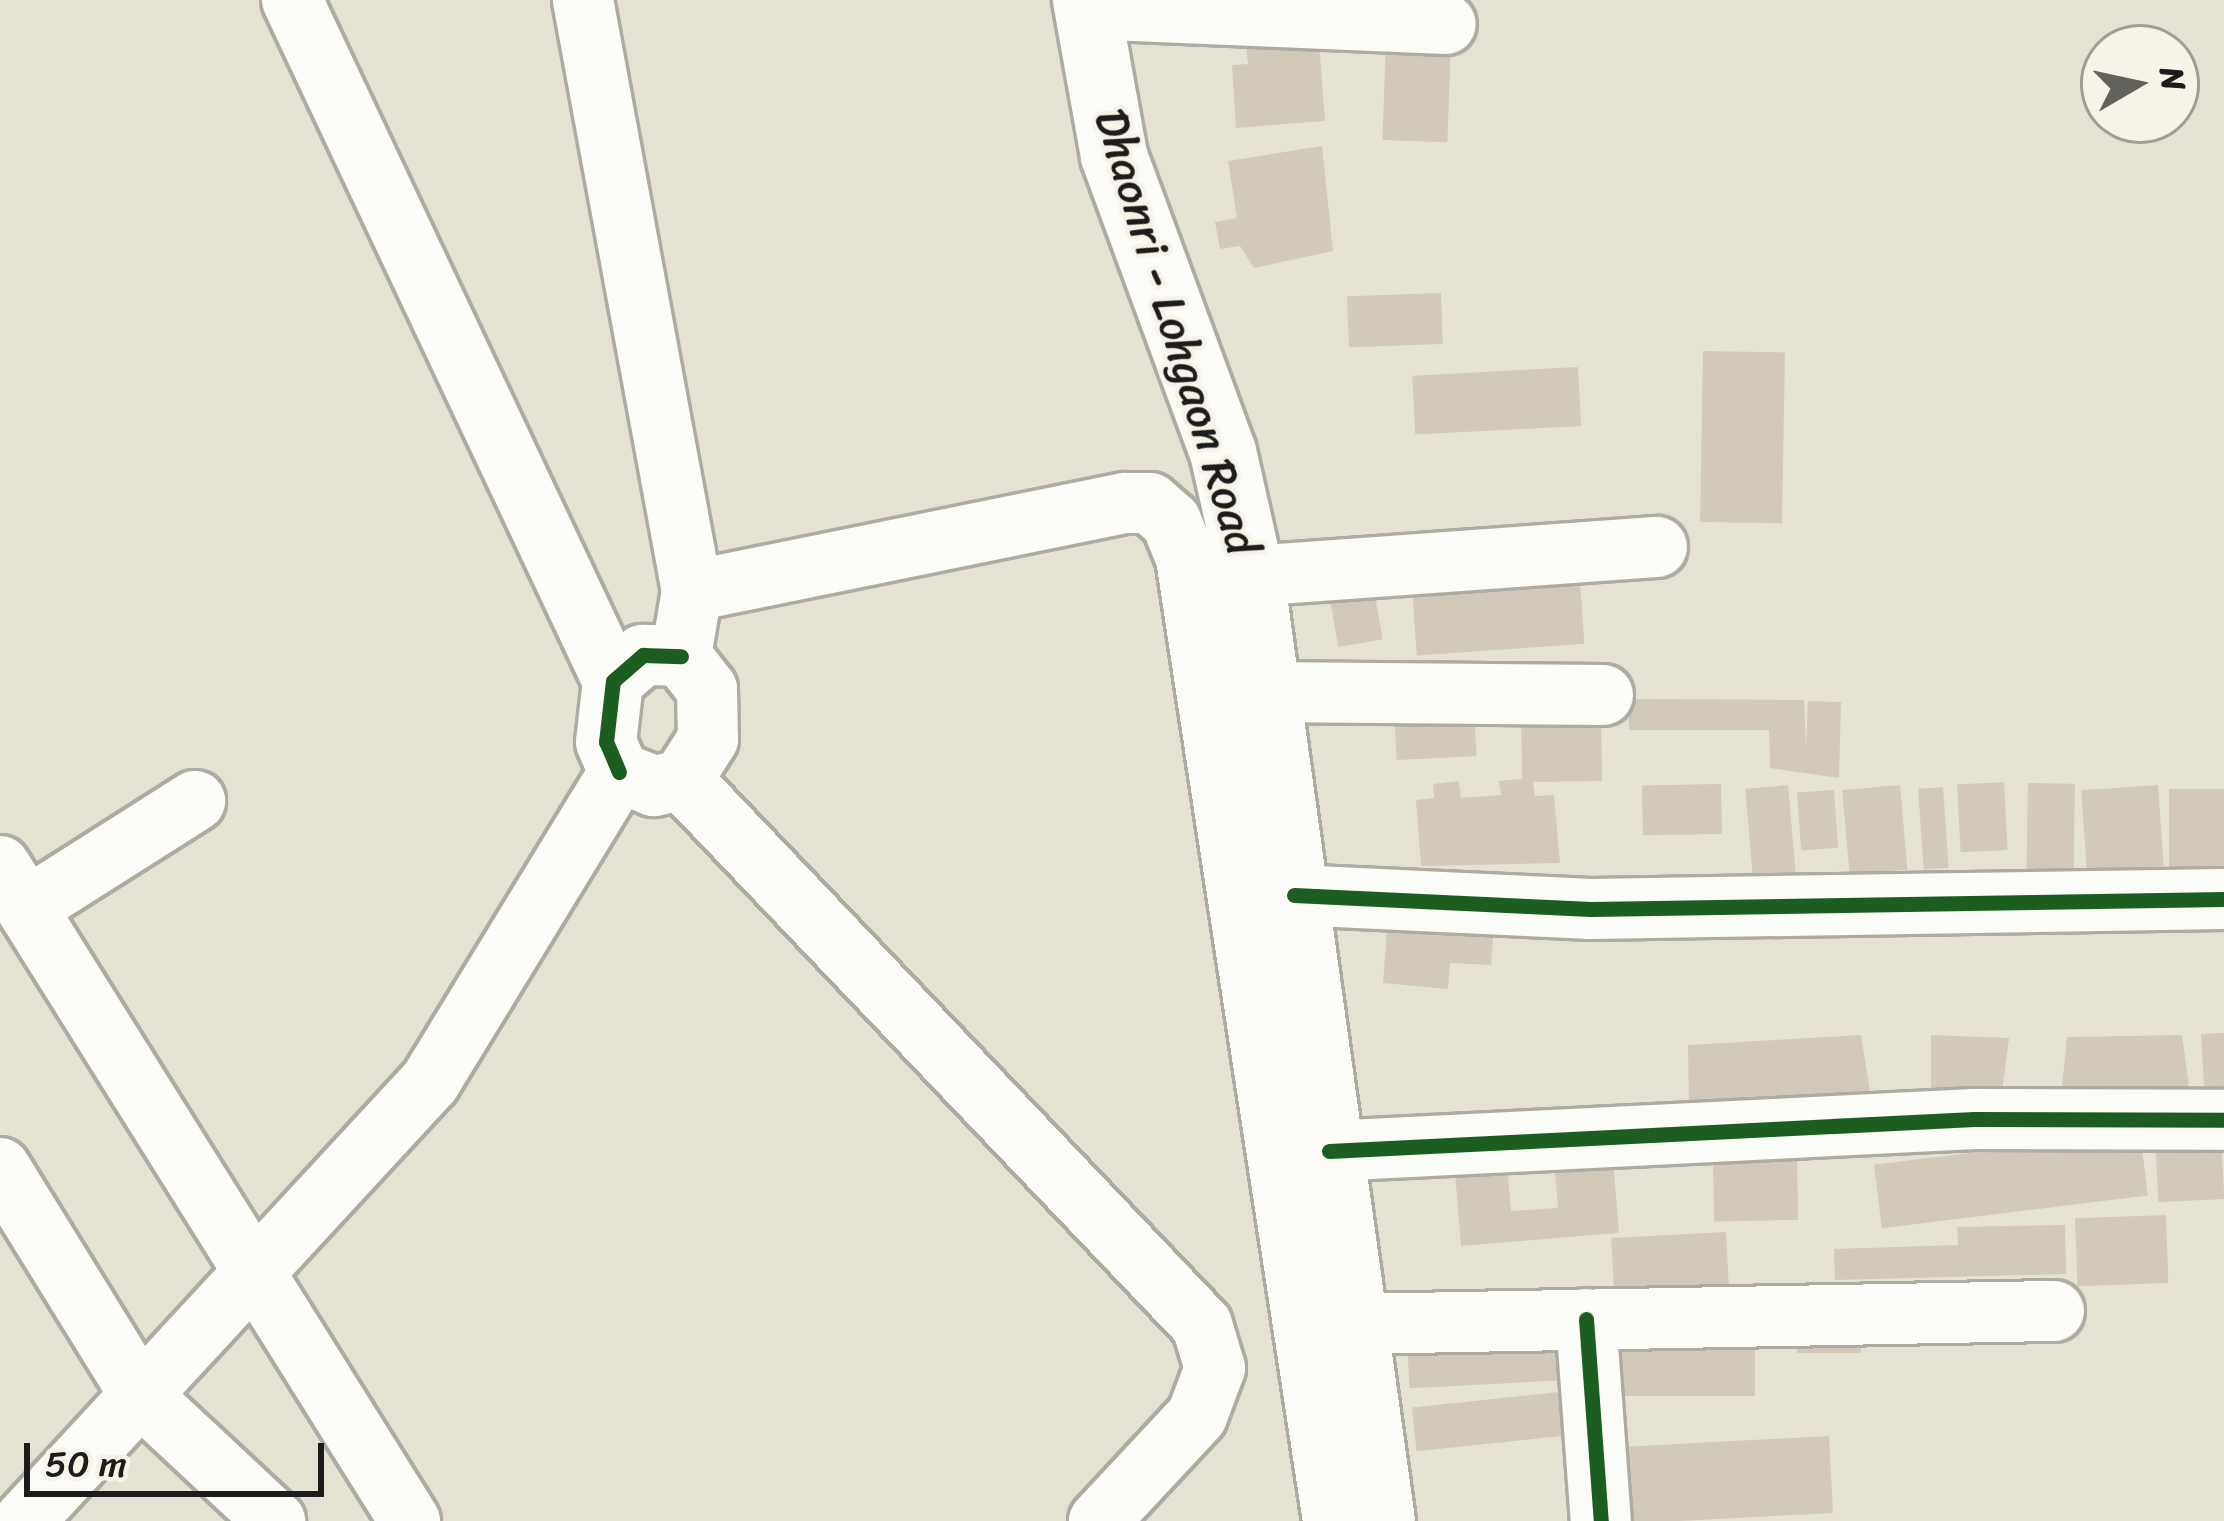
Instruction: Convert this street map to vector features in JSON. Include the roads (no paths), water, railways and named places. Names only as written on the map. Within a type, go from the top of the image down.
[{"type":"main road","name":"Dhaonri - Lohgaon Road","points":[[1086,4],[1114,156],[1223,452],[1251,575],[1382,1521]]},
{"type":"street","points":[[292,0],[614,681],[605,742],[619,772],[654,786],[682,780],[702,758],[709,710],[697,669],[681,656],[643,655],[614,681]]},
{"type":"street","points":[[583,0],[692,591],[681,656]]},
{"type":"street","points":[[1086,4],[1446,24]]},
{"type":"street","points":[[692,591],[1125,503],[1150,503],[1171,521],[1186,558],[1333,1521]]},
{"type":"street","points":[[1251,575],[1657,547]]},
{"type":"street","points":[[1267,692],[1603,695]]},
{"type":"street","points":[[24,1521],[430,1082],[619,772]]},
{"type":"street","points":[[682,780],[1202,1324],[1215,1368],[1197,1416],[1099,1521]]},
{"type":"street","points":[[195,801],[14,887],[257,1268],[410,1521]]},
{"type":"street","points":[[1294,895],[1591,909],[2224,898]]},
{"type":"street","points":[[1329,1150],[1974,1119],[2224,1120]]},
{"type":"street","points":[[0,1168],[140,1395],[275,1521]]},
{"type":"street","points":[[1355,1324],[2054,1311]]},
{"type":"street","points":[[1586,1319],[1601,1521]]}]
